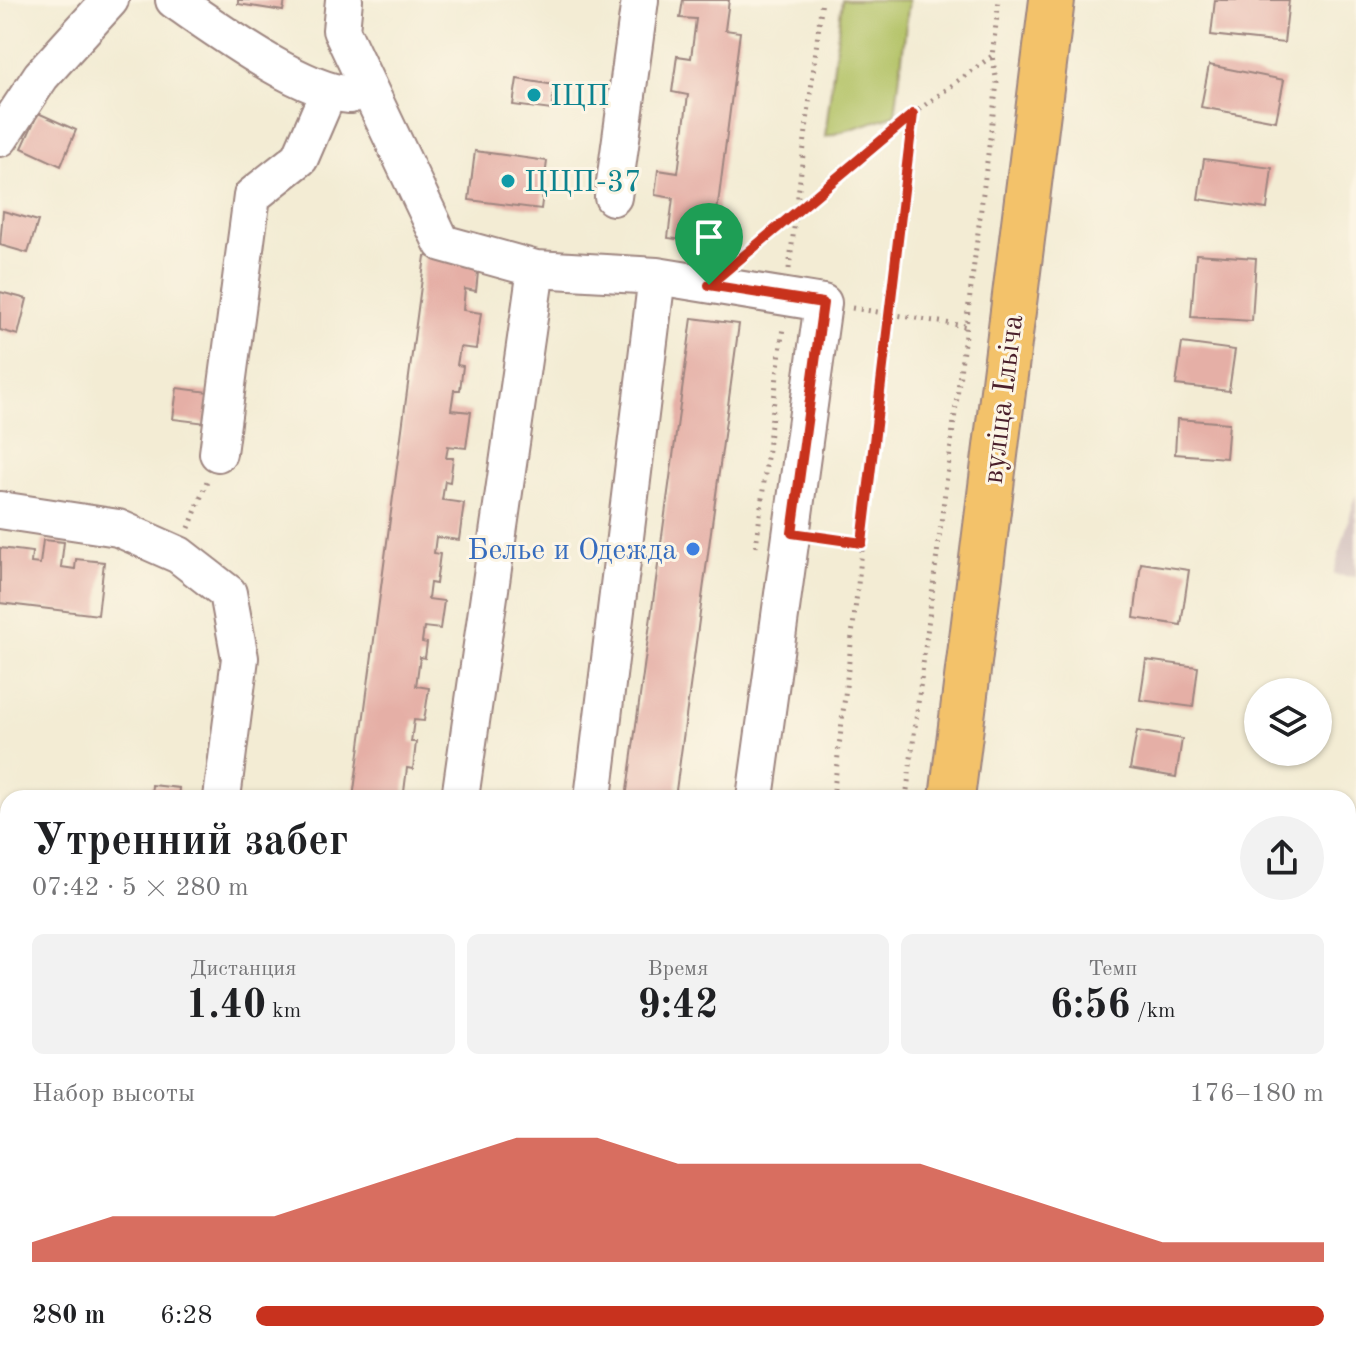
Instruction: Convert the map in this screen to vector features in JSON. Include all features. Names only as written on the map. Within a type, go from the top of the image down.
[{"type":"main road","name":"вуліца Ільіча","points":[[953,790],[1052,0]]},
{"type":"street","points":[[0,138],[41,76],[110,0]]},
{"type":"street","points":[[174,0],[223,33],[328,93],[373,98]]},
{"type":"street","points":[[344,0],[341,30],[442,243],[536,269],[657,276],[823,303],[756,790]]},
{"type":"street","points":[[613,197],[640,0]]},
{"type":"street","points":[[218,453],[252,196],[300,158],[328,93]]},
{"type":"street","points":[[461,790],[536,269]]},
{"type":"street","points":[[594,790],[657,276]]},
{"type":"street","points":[[0,510],[118,528],[179,555],[228,593],[240,658],[223,790]]},
{"type":"path","points":[[754,563],[822,0]]},
{"type":"path","points":[[907,790],[997,83],[992,56],[999,0]]},
{"type":"path","points":[[709,285],[913,114],[992,56]]},
{"type":"path","points":[[834,790],[913,114]]},
{"type":"path","points":[[823,303],[965,326]]},
{"type":"path","points":[[179,555],[218,453]]},
{"type":"path","points":[[792,533],[862,543]]},
{"type":"shaded area","points":[[1356,494],[1356,577],[1333,575]]},
{"type":"green space","points":[[842,0],[909,0],[895,115],[825,137]]},
{"type":"building","points":[[238,0],[285,0],[283,11],[238,4]]},
{"type":"building","points":[[683,0],[729,0],[725,30],[740,32],[713,244],[668,238],[673,198],[655,195],[658,170],[678,173],[688,95],[672,92],[677,56],[691,58],[696,19],[680,18]]},
{"type":"building","points":[[1215,0],[1289,0],[1284,43],[1211,35]]},
{"type":"building","points":[[1209,65],[1284,80],[1276,121],[1201,107]]},
{"type":"building","name":"ІЦП","points":[[517,79],[555,85],[551,110],[513,105]]},
{"type":"building","points":[[38,113],[76,130],[61,166],[22,148]]},
{"type":"building","name":"ЦЦП-37","points":[[475,151],[547,161],[541,209],[469,200]]},
{"type":"building","points":[[1204,159],[1272,168],[1267,209],[1198,199]]},
{"type":"building","points":[[3,211],[38,221],[28,253],[0,245]]},
{"type":"building","points":[[1196,254],[1256,258],[1252,321],[1191,317]]},
{"type":"building","points":[[425,256],[479,263],[476,291],[465,289],[463,310],[481,313],[476,349],[460,347],[457,365],[463,366],[460,390],[454,390],[451,410],[471,412],[466,448],[448,446],[446,458],[453,458],[450,482],[445,481],[442,500],[464,503],[459,540],[436,537],[434,553],[440,554],[436,584],[430,583],[428,599],[444,601],[440,629],[424,627],[422,642],[427,643],[425,658],[420,657],[416,686],[429,688],[424,721],[414,720],[411,742],[416,742],[413,769],[407,768],[404,790],[354,790]]},
{"type":"building","points":[[0,292],[27,299],[18,335],[0,330]]},
{"type":"building","points":[[692,318],[739,324],[676,790],[627,790]]},
{"type":"building","points":[[1182,343],[1235,350],[1229,391],[1176,385]]},
{"type":"building","points":[[177,388],[209,392],[206,423],[173,419]]},
{"type":"building","points":[[1177,419],[1229,423],[1226,458],[1175,454]]},
{"type":"building","points":[[43,540],[64,542],[61,567],[75,569],[76,559],[104,562],[98,615],[0,603],[0,548],[32,552],[31,563],[40,564]]},
{"type":"building","points":[[1141,563],[1189,570],[1181,625],[1134,618]]},
{"type":"building","points":[[1146,660],[1198,667],[1193,707],[1140,700]]},
{"type":"building","points":[[1137,731],[1182,739],[1176,777],[1130,769]]},
{"type":"building","points":[[152,785],[179,788],[179,790],[152,790]]},
{"type":"place","name":"ІЦП","points":[[534,95]]},
{"type":"place","name":"ЦЦП-37","points":[[508,181]]},
{"type":"place","name":"Белье и Одежда","points":[[693,549]]},
{"type":"route","points":[[913,114],[862,543],[792,533],[823,303],[709,285],[913,114]]}]
